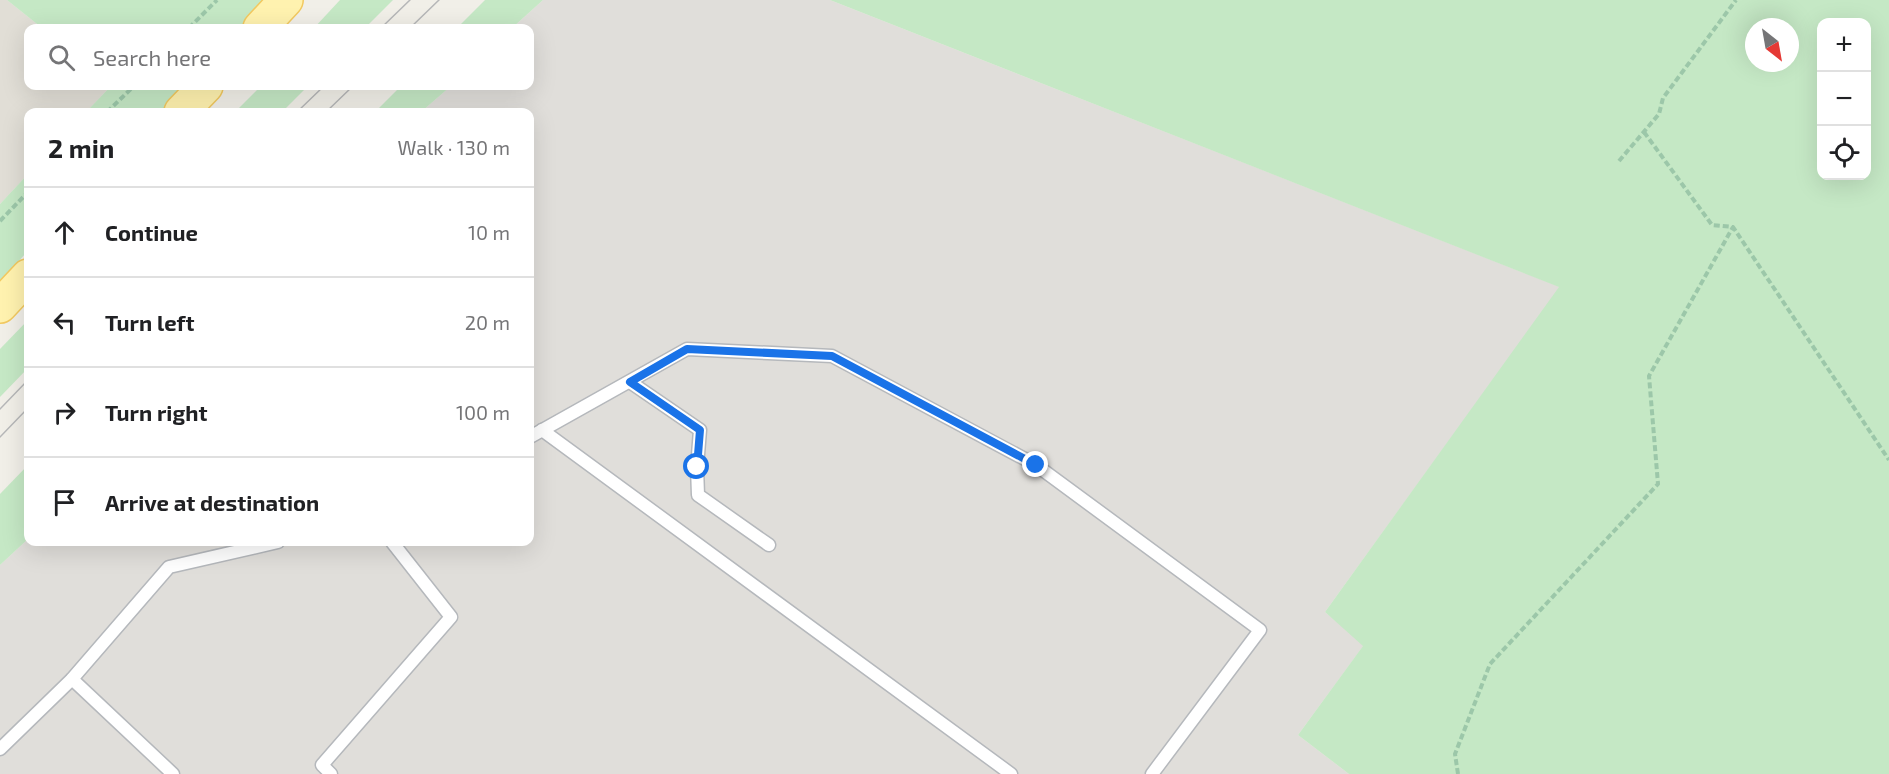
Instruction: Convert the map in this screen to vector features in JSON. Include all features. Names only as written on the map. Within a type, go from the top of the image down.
[{"type":"main road","points":[[264,24],[286,0]]},
{"type":"main road","points":[[185,108],[202,90]]},
{"type":"main road","points":[[0,306],[24,280]]},
{"type":"lane","points":[[534,435],[687,349],[832,356],[1036,465],[1260,630],[1152,774]]},
{"type":"lane","points":[[630,382],[700,430],[697,467],[698,495],[769,545]]},
{"type":"lane","points":[[542,430],[1011,774]]},
{"type":"lane","points":[[0,749],[72,679],[169,567],[261,546]]},
{"type":"lane","points":[[331,774],[322,765],[451,617],[395,546]]},
{"type":"lane","points":[[72,679],[173,774]]},
{"type":"path","points":[[193,24],[217,0]]},
{"type":"path","points":[[1619,161],[1659,114],[1663,98],[1736,0]]},
{"type":"path","points":[[111,108],[130,90]]},
{"type":"path","points":[[1644,132],[1712,225],[1733,227]]},
{"type":"path","points":[[0,221],[24,196]]},
{"type":"path","points":[[1733,227],[1889,460]]},
{"type":"path","points":[[1458,774],[1455,754],[1490,664],[1658,484],[1649,376],[1733,227]]},
{"type":"shaded area","points":[[0,0],[7,0],[37,24],[24,24],[24,90],[107,90],[90,108],[24,108],[24,178],[0,204]]},
{"type":"shaded area","points":[[543,0],[830,0],[1560,287],[1325,612],[1364,645],[1298,735],[1349,774],[0,774],[0,565],[24,543],[24,546],[534,546],[534,108],[426,108],[446,90],[534,90],[534,24],[516,24]]},
{"type":"green space","points":[[7,0],[266,0],[244,24],[37,24]]},
{"type":"green space","points":[[340,0],[393,0],[369,24],[318,24]]},
{"type":"green space","points":[[485,0],[543,0],[516,24],[461,24]]},
{"type":"green space","points":[[830,0],[1889,0],[1889,774],[1349,774],[1298,735],[1363,646],[1325,612],[1559,287]]},
{"type":"green space","points":[[107,90],[182,90],[164,108],[90,108]]},
{"type":"green space","points":[[257,90],[304,90],[286,108],[239,108]]},
{"type":"green space","points":[[397,90],[446,90],[426,108],[379,108]]},
{"type":"green space","points":[[24,178],[24,255],[0,281],[0,204]]},
{"type":"green space","points":[[24,324],[24,372],[0,397],[0,349]]},
{"type":"green space","points":[[24,469],[24,543],[0,565],[0,494]]},
{"type":"tram line","points":[[385,24],[410,0]]},
{"type":"tram line","points":[[414,24],[439,0]]},
{"type":"tram line","points":[[301,108],[320,90]]},
{"type":"tram line","points":[[330,108],[349,90]]},
{"type":"tram line","points":[[0,409],[24,384]]},
{"type":"tram line","points":[[0,437],[24,412]]},
{"type":"route","points":[[697,467],[700,430],[630,382],[687,349],[832,356],[1036,465]]}]
